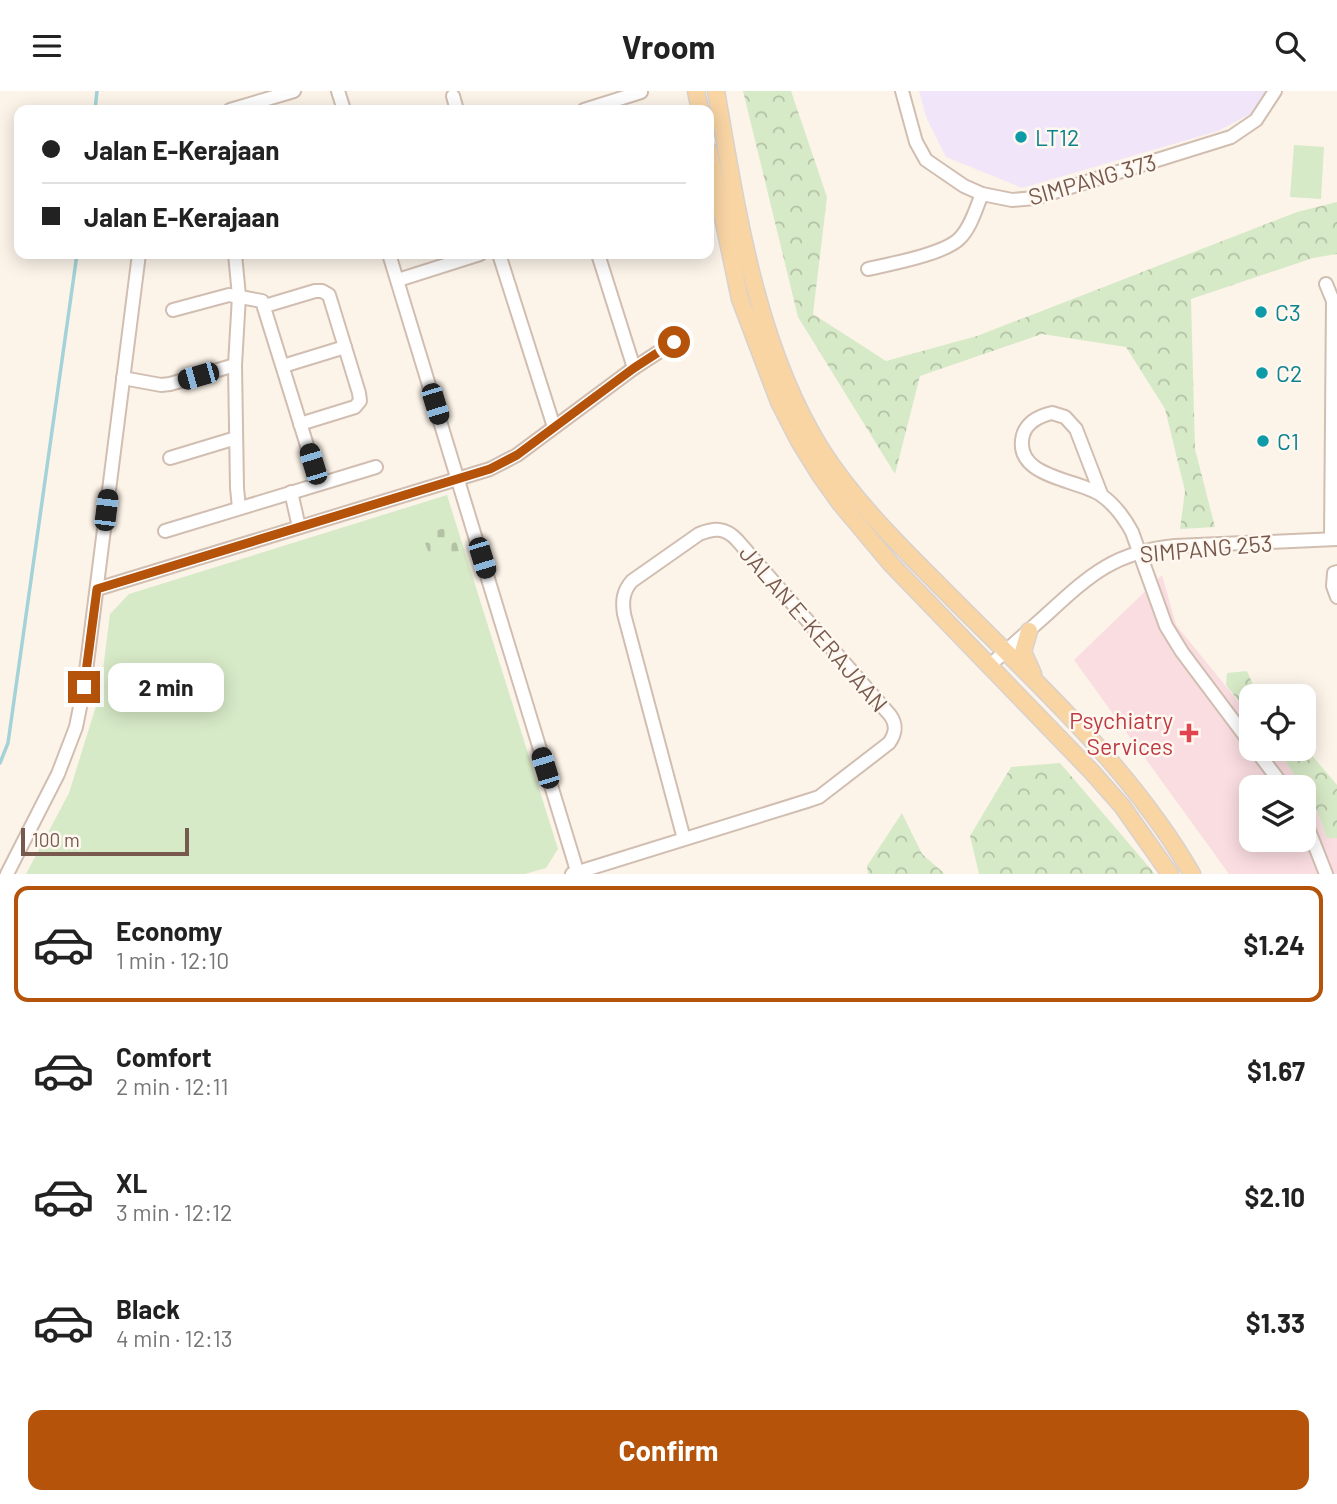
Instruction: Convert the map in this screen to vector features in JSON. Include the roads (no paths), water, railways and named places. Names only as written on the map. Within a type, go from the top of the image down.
[{"type":"main road","points":[[716,91],[738,214],[757,296],[771,339],[809,429],[839,475],[872,515],[1004,652],[1074,719],[1141,796],[1168,833],[1192,874]]},
{"type":"main road","points":[[714,175],[740,299],[779,402],[820,475],[891,564],[1122,806],[1170,874]]},
{"type":"main road","points":[[1029,631],[1023,652],[1038,685]]},
{"type":"street","points":[[247,105],[294,91]]},
{"type":"street","name":"SIMPANG 373","points":[[902,91],[920,152],[937,170],[982,194],[1012,200],[1035,198],[1231,137],[1256,120],[1275,91]]},
{"type":"street","points":[[600,105],[642,92]]},
{"type":"street","points":[[453,96],[456,105]]},
{"type":"street","points":[[868,269],[908,260],[956,242],[966,231],[982,194]]},
{"type":"street","points":[[7,874],[58,774],[76,727],[84,687],[138,259]]},
{"type":"street","points":[[235,259],[239,296],[235,365],[239,508]]},
{"type":"street","points":[[392,259],[576,873],[684,839]]},
{"type":"street","points":[[398,280],[464,259]]},
{"type":"street","points":[[501,259],[554,427]]},
{"type":"street","points":[[600,259],[634,368]]},
{"type":"street","points":[[1326,285],[1333,302],[1334,539]]},
{"type":"street","points":[[265,306],[315,291],[326,292],[331,300],[345,347],[360,401],[355,407],[300,424]]},
{"type":"street","points":[[173,310],[222,295],[258,299],[265,306],[319,484]]},
{"type":"street","points":[[97,589],[503,463],[674,342]]},
{"type":"street","points":[[283,366],[345,347]]},
{"type":"street","points":[[122,378],[161,385],[170,384],[235,365]]},
{"type":"street","points":[[1101,494],[1071,421],[1052,413],[1034,420],[1027,427],[1022,446],[1029,462],[1035,468],[1101,494],[1125,518],[1166,626],[1182,652],[1239,728]]},
{"type":"street","points":[[170,458],[236,438]]},
{"type":"street","points":[[165,531],[376,467]]},
{"type":"street","points":[[291,492],[299,527]]},
{"type":"street","name":"JALAN E-KERAJAAN","points":[[716,529],[732,534],[890,715],[895,730],[889,743],[819,797],[684,839],[624,614],[623,597],[632,581],[699,534],[716,529]]},
{"type":"street","name":"SIMPANG 253","points":[[989,666],[1088,578],[1108,564],[1139,551],[1175,546],[1334,539]]},
{"type":"street","points":[[1337,572],[1334,573],[1333,586],[1337,597]]},
{"type":"street","points":[[1264,761],[1275,775]]},
{"type":"street","points":[[1316,849],[1326,874]]},
{"type":"waterway","points":[[96,105],[97,91]]},
{"type":"waterway","points":[[0,763],[8,743],[76,259]]},
{"type":"place","name":"LT12","points":[[1021,137]]},
{"type":"place","name":"C3","points":[[1261,312]]},
{"type":"place","name":"C2","points":[[1262,373]]},
{"type":"place","name":"C1","points":[[1263,441]]},
{"type":"place","name":"Psychiatry Services","points":[[1189,733]]}]
